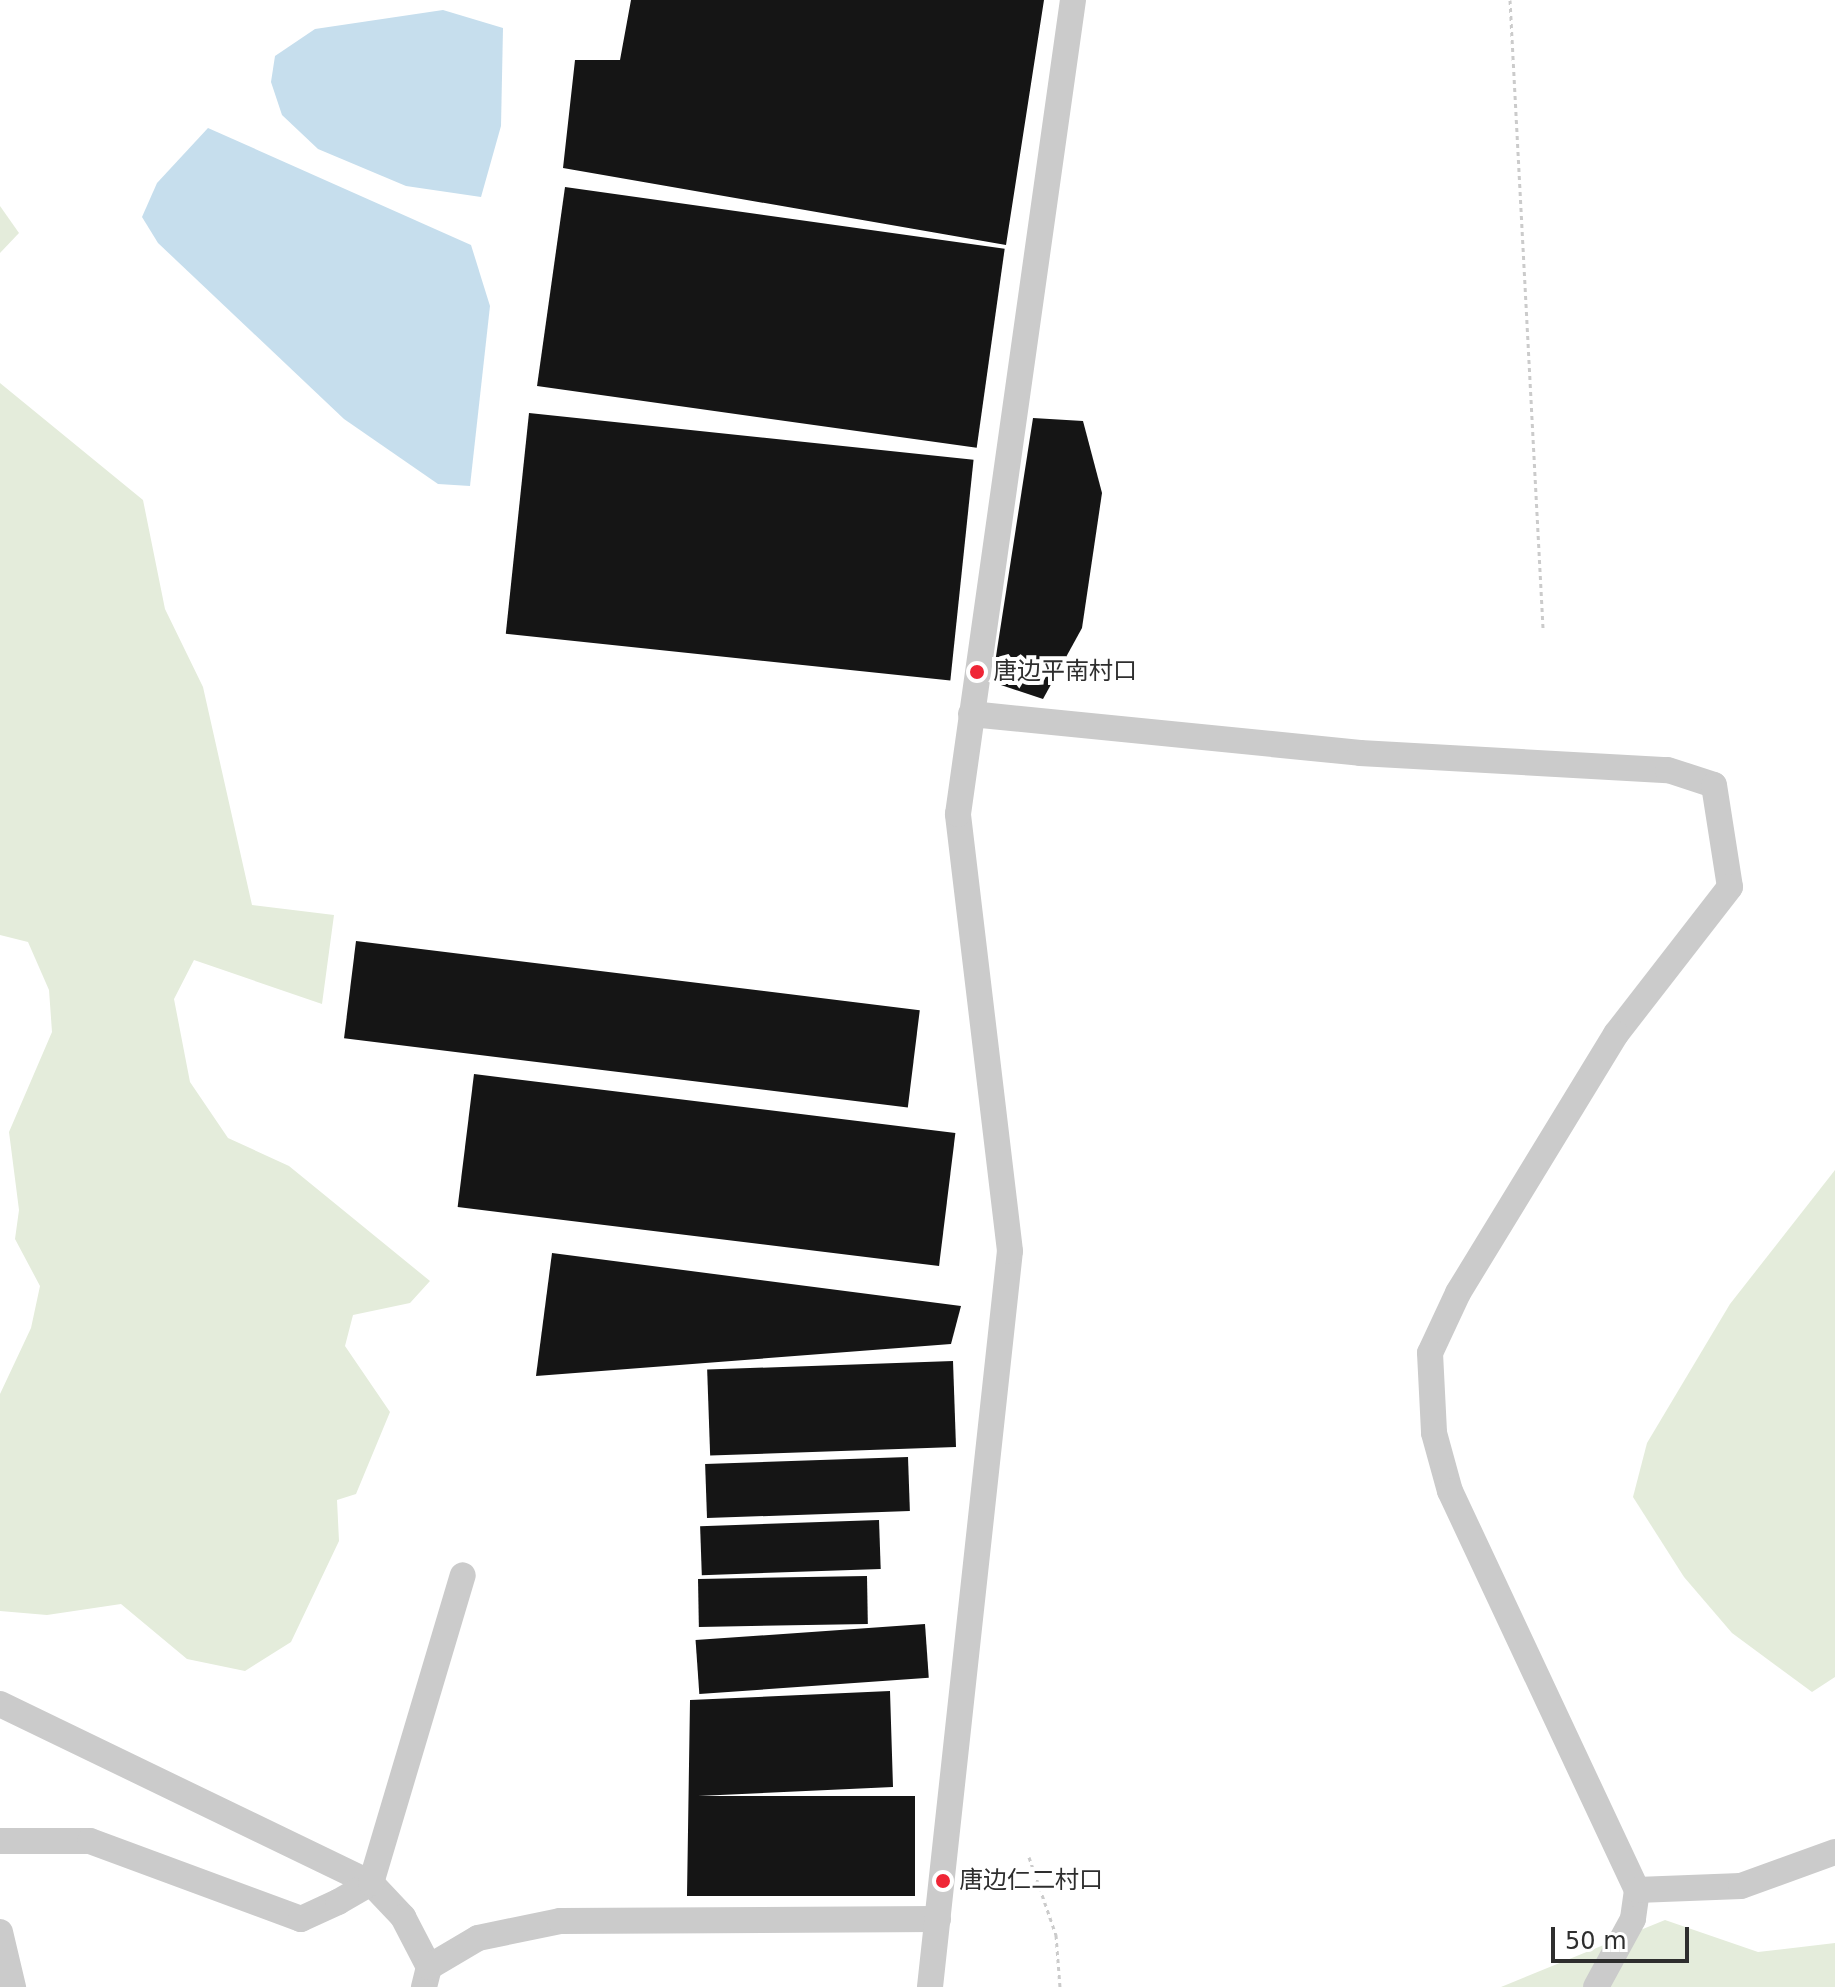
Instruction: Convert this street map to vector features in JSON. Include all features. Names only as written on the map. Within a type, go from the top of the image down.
[{"type":"street","points":[[930,1987],[1010,1251],[958,814],[1073,0]]},
{"type":"street","points":[[971,714],[1360,753],[1668,770],[1714,785],[1730,887],[1616,1034],[1458,1293],[1430,1353],[1434,1433],[1450,1491],[1637,1890],[1633,1919],[1596,1987]]},
{"type":"street","points":[[0,1841],[90,1841],[301,1919],[371,1883],[463,1575]]},
{"type":"street","points":[[0,1704],[371,1883],[403,1917],[426,1977],[478,1938],[560,1921],[938,1919]]},
{"type":"street","points":[[1637,1890],[1741,1886],[1835,1852]]},
{"type":"street","points":[[0,1932],[13,1987]]},
{"type":"path","points":[[1510,0],[1543,628]]},
{"type":"path","points":[[1029,1857],[1056,1935],[1060,1987]]},
{"type":"green space","points":[[0,206],[19,233],[0,253]]},
{"type":"green space","points":[[0,383],[143,500],[165,609],[203,687],[252,905],[334,915],[322,1004],[194,960],[174,999],[190,1082],[228,1138],[289,1166],[430,1281],[410,1303],[353,1315],[345,1346],[390,1412],[356,1494],[337,1500],[339,1541],[291,1642],[245,1671],[187,1659],[121,1604],[47,1615],[0,1611],[0,1394],[31,1328],[40,1286],[15,1239],[19,1210],[9,1132],[52,1032],[49,990],[28,942],[0,935]]},
{"type":"green space","points":[[1835,1170],[1835,1677],[1812,1692],[1732,1633],[1684,1577],[1633,1497],[1647,1443],[1730,1304]]},
{"type":"green space","points":[[1665,1920],[1758,1952],[1835,1943],[1835,1987],[1501,1987]]},
{"type":"water","points":[[443,10],[503,28],[501,126],[481,197],[406,186],[318,149],[282,115],[271,82],[275,56],[315,29]]},
{"type":"water","points":[[208,128],[471,245],[490,306],[470,486],[438,484],[344,419],[158,243],[142,217],[157,183]]},
{"type":"building","points":[[631,0],[1044,0],[1006,245],[563,168],[575,60],[620,60]]},
{"type":"building","points":[[565,187],[1005,249],[977,448],[537,386]]},
{"type":"building","points":[[529,413],[974,460],[950,681],[506,634]]},
{"type":"building","points":[[1033,418],[1083,421],[1102,493],[1082,628],[1043,699],[992,682]]},
{"type":"building","points":[[356,941],[920,1010],[908,1107],[344,1038]]},
{"type":"building","points":[[474,1074],[955,1133],[939,1266],[458,1207]]},
{"type":"building","points":[[552,1253],[961,1306],[951,1344],[536,1376]]},
{"type":"building","points":[[953,1361],[956,1447],[710,1456],[707,1370]]},
{"type":"building","points":[[908,1457],[910,1511],[707,1518],[705,1464]]},
{"type":"building","points":[[879,1520],[881,1569],[702,1575],[700,1526]]},
{"type":"building","points":[[867,1576],[868,1624],[699,1627],[698,1579]]},
{"type":"building","points":[[925,1624],[929,1678],[699,1694],[696,1640]]},
{"type":"building","points":[[890,1691],[893,1787],[698,1796],[915,1796],[915,1896],[687,1896],[690,1700]]},
{"type":"place","name":"唐边平南村口","points":[[977,672]]},
{"type":"place","name":"唐边仁二村口","points":[[943,1881]]}]
